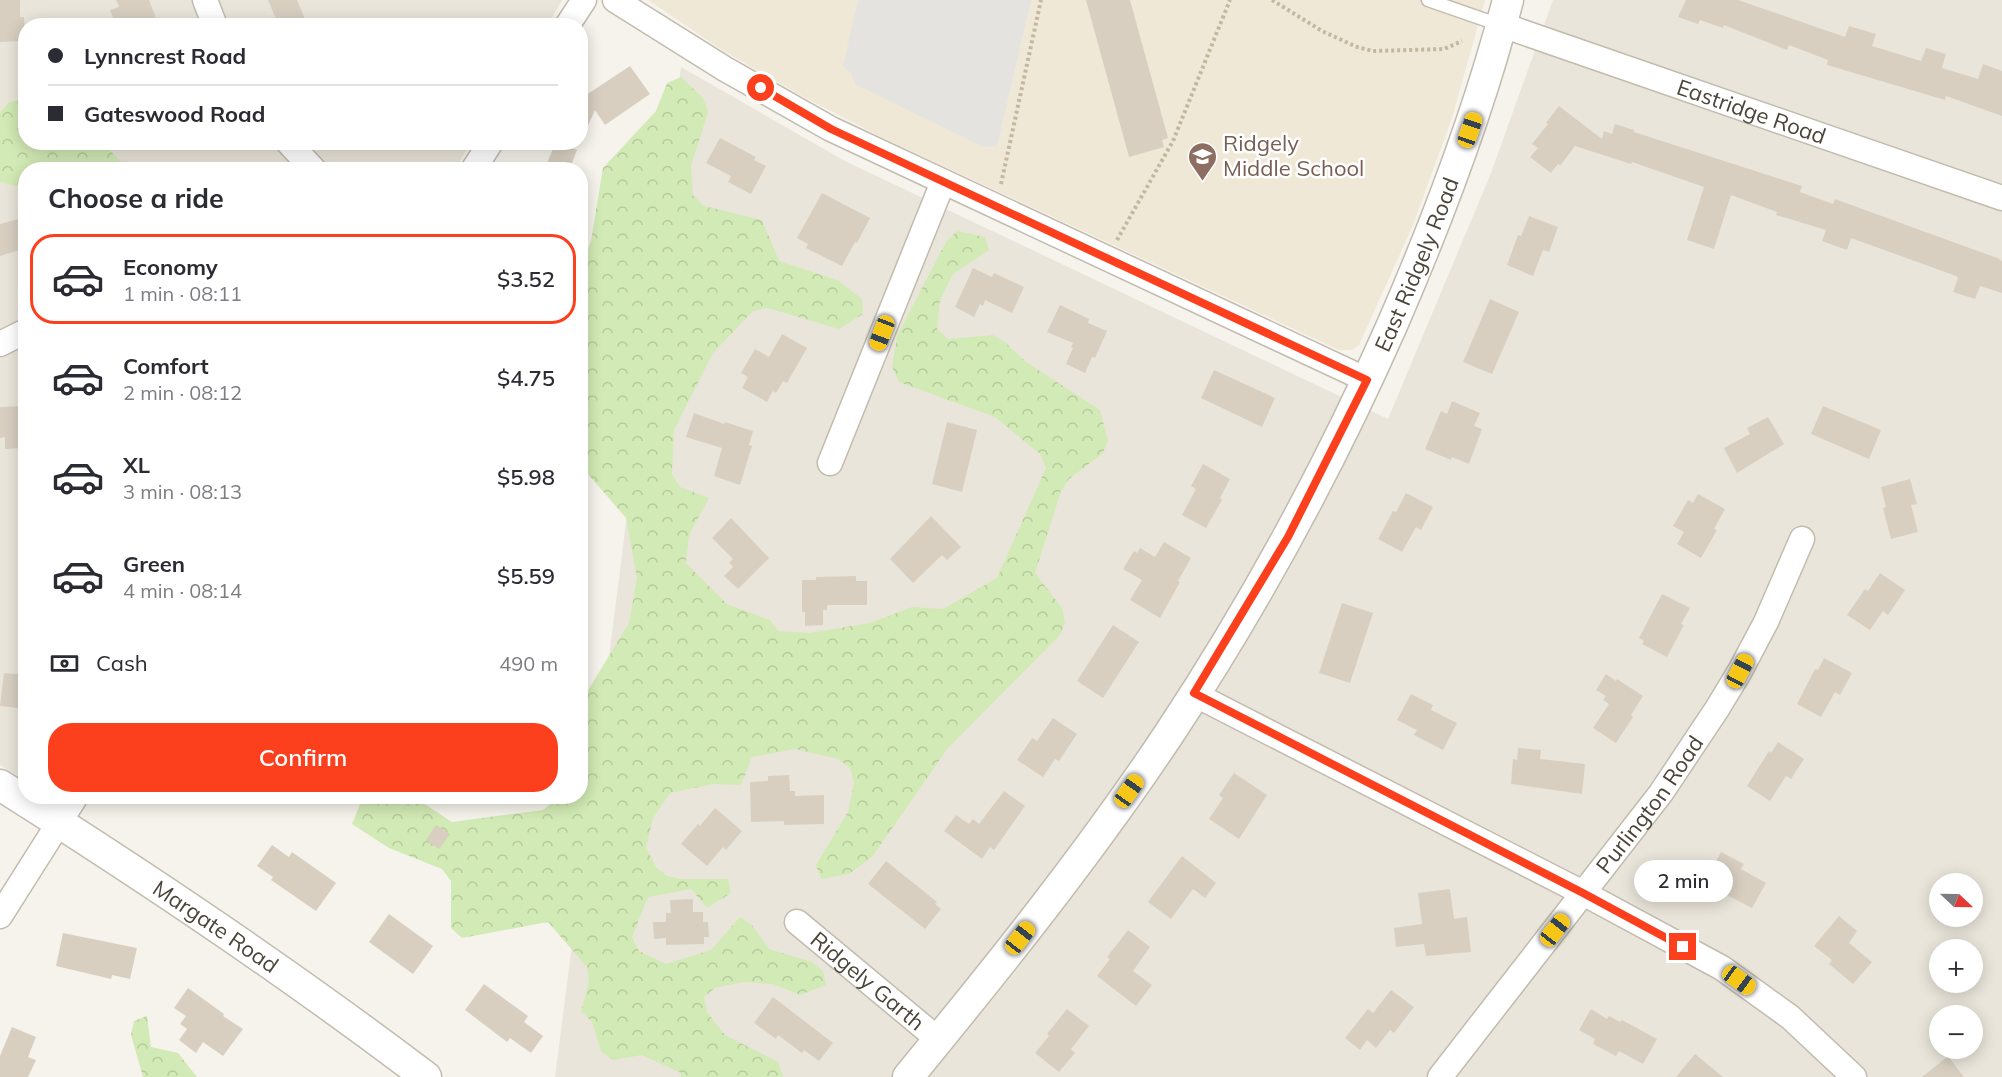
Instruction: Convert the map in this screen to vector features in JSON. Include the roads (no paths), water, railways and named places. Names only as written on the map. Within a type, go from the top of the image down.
[{"type":"street","points":[[205,0],[213,18]]},
{"type":"street","points":[[572,18],[584,0]]},
{"type":"street","points":[[615,0],[725,69],[831,129],[1367,380]]},
{"type":"street","name":"Eastridge Road","points":[[1505,13],[2002,198]]},
{"type":"street","name":"East Ridgely Road","points":[[908,1077],[1036,918],[1169,734],[1288,537],[1367,380],[1435,224],[1476,114],[1505,13]]},
{"type":"street","points":[[295,150],[307,162]]},
{"type":"street","points":[[830,463],[943,182]]},
{"type":"street","points":[[0,344],[18,335]]},
{"type":"street","name":"Purlington Road","points":[[1440,1077],[1661,793],[1717,709],[1766,622],[1802,538]]},
{"type":"street","points":[[1194,693],[1583,893],[1722,968],[1790,1017],[1854,1077]]},
{"type":"street","name":"Margate Road","points":[[0,785],[18,796]]},
{"type":"street","name":"Margate Road","points":[[30,804],[276,966],[426,1077]]},
{"type":"street","points":[[0,916],[71,804]]},
{"type":"street","name":"Ridgely Garth","points":[[797,922],[939,1040]]},
{"type":"lane","points":[[1428,0],[1505,13]]},
{"type":"place","name":"Ridgely Middle School","points":[[1202,182]]}]
